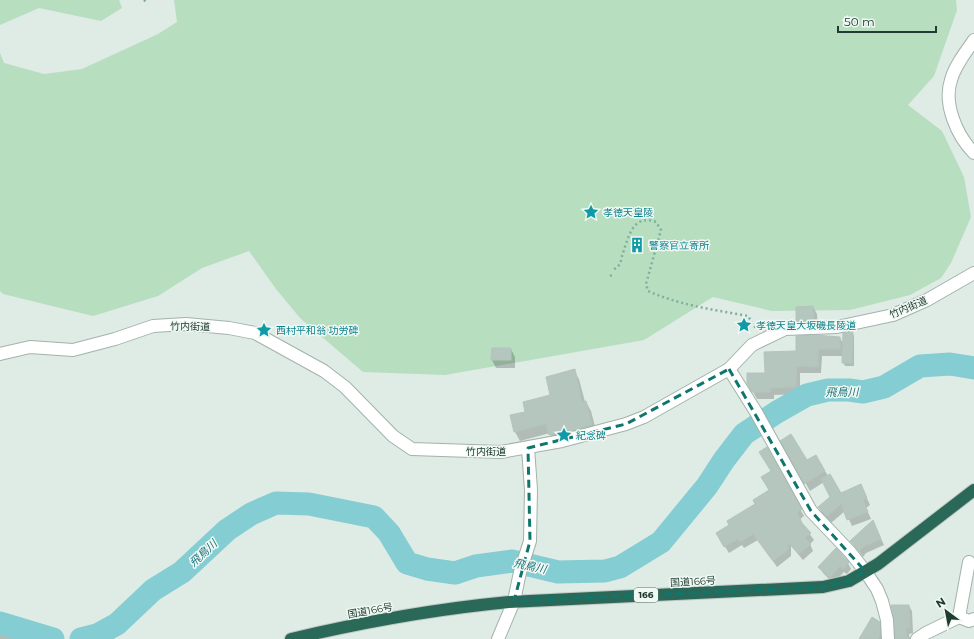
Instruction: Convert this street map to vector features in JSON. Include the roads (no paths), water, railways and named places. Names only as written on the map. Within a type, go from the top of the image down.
[{"type":"highway","name":"国道166号","points":[[291,639],[346,626],[457,607],[514,602],[823,587],[849,581],[878,564],[974,490]]},
{"type":"street","points":[[974,40],[962,56],[951,80],[948,97],[954,124],[969,148],[974,153]]},
{"type":"street","name":"竹内街道","points":[[0,354],[30,347],[73,350],[115,339],[153,326],[186,324],[229,328],[255,333],[324,371],[345,387],[392,436],[412,449],[501,452],[562,441],[626,424],[638,419],[729,369],[752,345],[785,329],[838,327],[893,315],[927,300],[974,273]]},
{"type":"street","points":[[729,369],[756,412],[811,511],[850,552],[865,571],[882,600],[887,620],[888,639]]},
{"type":"street","points":[[498,639],[514,602],[520,572],[530,541],[531,490],[528,448]]},
{"type":"street","points":[[959,617],[969,562]]},
{"type":"street","points":[[917,639],[959,617],[969,621],[974,619]]},
{"type":"waterway","name":"飛鳥川","points":[[81,639],[97,635],[117,624],[153,590],[182,572],[227,530],[251,514],[276,503],[309,504],[374,517],[389,533],[407,563],[427,569],[455,573],[476,566],[512,561],[558,572],[605,571],[620,567],[661,542],[707,486],[724,460],[744,434],[777,412],[807,395],[828,390],[863,392],[884,387],[920,366],[950,364],[974,368]]},
{"type":"waterway","name":"飛鳥川","points":[[0,623],[53,639]]},
{"type":"place","name":"孝徳天皇陵","points":[[591,212]]},
{"type":"place","name":"警察官立寄所","points":[[637,245]]},
{"type":"place","name":"孝徳天皇大坂磯長陵道","points":[[744,325]]},
{"type":"place","name":"西村平和翁 功労碑","points":[[264,330]]},
{"type":"place","name":"紀念碑","points":[[564,435]]}]
